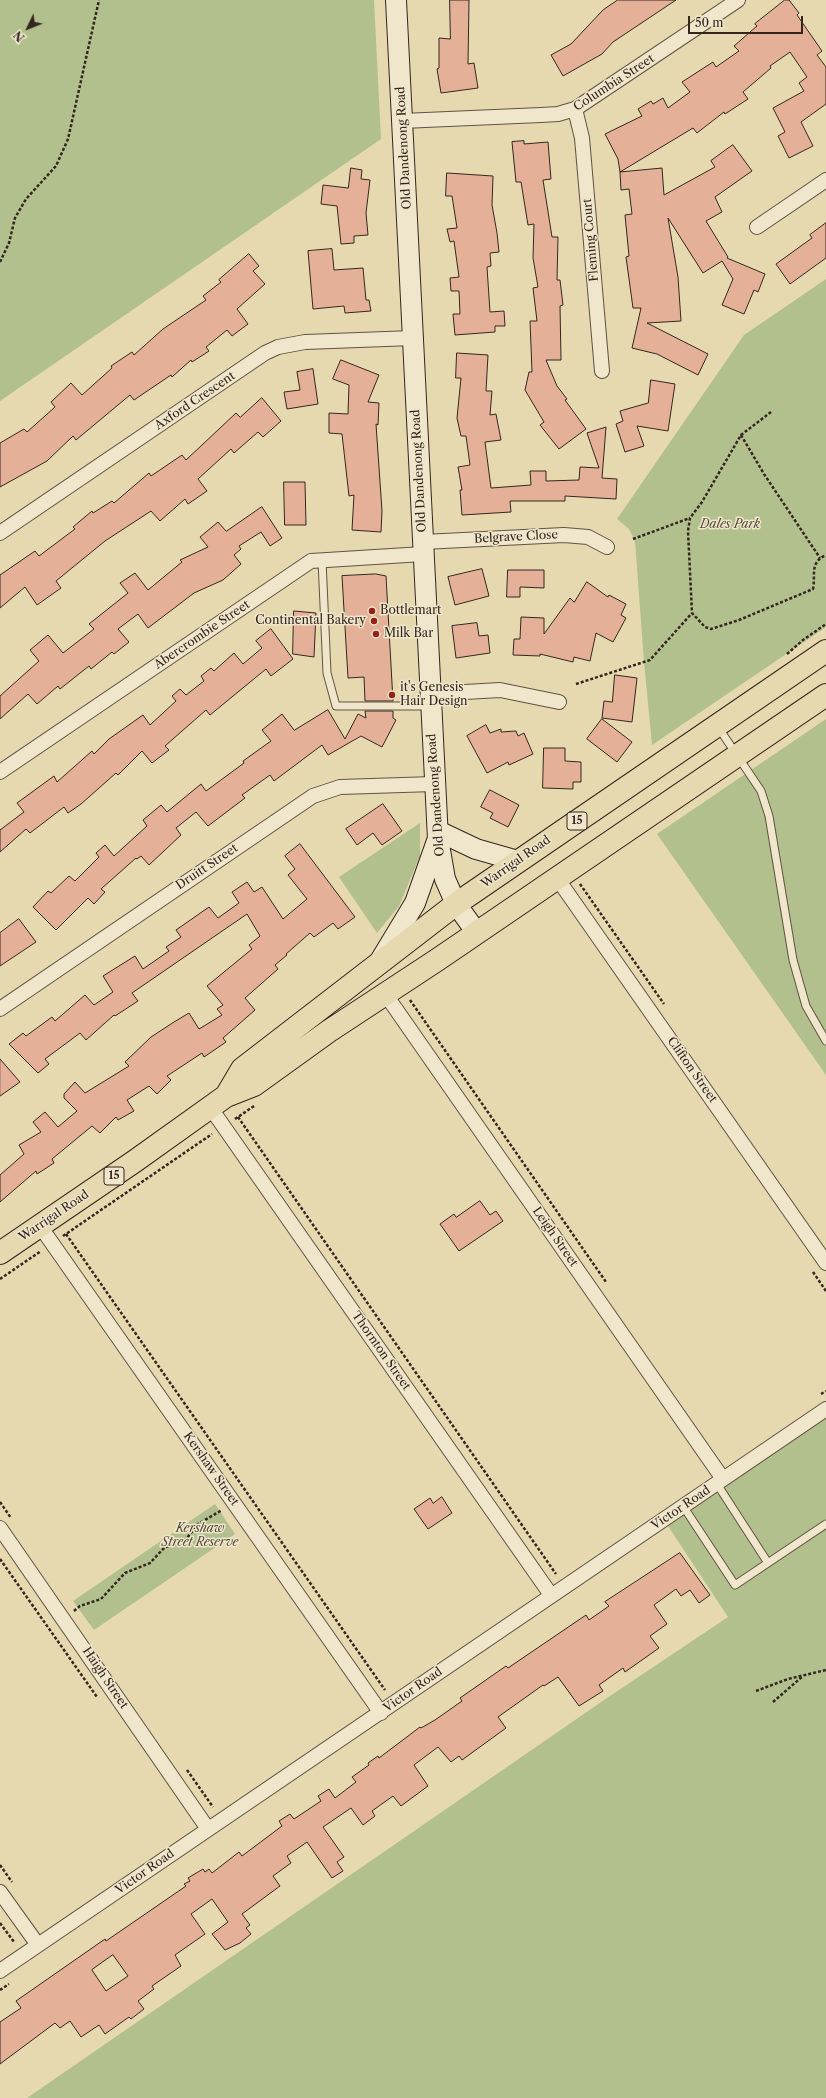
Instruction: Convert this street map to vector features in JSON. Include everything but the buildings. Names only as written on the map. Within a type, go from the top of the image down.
[{"type":"highway","name":"Warrigal Road","points":[[218,1102],[242,1069],[456,904],[826,651]]},
{"type":"highway","name":"Warrigal Road","points":[[0,1253],[218,1102],[254,1085],[329,1031],[477,933],[826,695]]},
{"type":"main road","name":"Old Dandenong Road","points":[[396,0],[434,784],[438,835],[445,879],[456,904],[477,933]]},
{"type":"main road","points":[[377,965],[415,903],[438,835],[476,849],[518,861]]},
{"type":"street","name":"Columbia Street","points":[[402,120],[558,114],[576,109],[738,0]]},
{"type":"street","name":"Fleming Court","points":[[576,109],[582,138],[602,371]]},
{"type":"street","points":[[757,227],[826,180]]},
{"type":"street","name":"Axford Crescent","points":[[0,533],[265,353],[278,347],[305,342],[413,338]]},
{"type":"street","name":"Belgrave Close","points":[[423,548],[564,535],[588,537],[607,547]]},
{"type":"street","name":"Abercrombie Street","points":[[0,772],[311,561],[423,548]]},
{"type":"street","points":[[430,700],[500,690],[559,702]]},
{"type":"street","name":"Druitt Street","points":[[0,1009],[313,796],[340,787],[434,784]]},
{"type":"street","name":"Clifton Street","points":[[557,878],[826,1263]]},
{"type":"street","name":"Leigh Street","points":[[386,994],[720,1481]]},
{"type":"street","name":"Thornton Street","points":[[218,1102],[551,1595]]},
{"type":"street","name":"Kershaw Street","points":[[40,1226],[381,1713]]},
{"type":"street","name":"Victor Road","points":[[0,1971],[381,1713],[551,1595],[826,1408]]},
{"type":"street","name":"Haigh Street","points":[[0,1528],[64,1617],[208,1829]]},
{"type":"street","points":[[0,1892],[38,1945]]},
{"type":"lane","points":[[322,560],[327,673],[336,706],[430,700]]},
{"type":"lane","points":[[717,725],[738,754],[761,791],[769,816],[793,960],[806,1006],[826,1041]]},
{"type":"lane","points":[[720,1481],[768,1562]]},
{"type":"lane","points":[[683,1506],[735,1585],[826,1524]]},
{"type":"path","points":[[0,262],[9,243],[15,218],[26,199],[56,166],[68,139],[98,0]]},
{"type":"path","points":[[772,412],[741,435],[702,502],[690,518],[688,531],[692,613],[705,627],[711,629],[783,602],[813,589],[813,572],[820,558],[826,555]]},
{"type":"path","points":[[741,435],[764,474],[820,558]]},
{"type":"path","points":[[633,539],[690,518]]},
{"type":"path","points":[[576,684],[650,660],[658,654],[692,613]]},
{"type":"path","points":[[410,1000],[609,1288]]},
{"type":"path","points":[[238,1116],[556,1574]]},
{"type":"path","points":[[66,1234],[385,1690]]},
{"type":"path","points":[[64,1617],[80,1606],[101,1599],[125,1573],[150,1563],[165,1547],[183,1543],[198,1524],[234,1502]]},
{"type":"path","points":[[0,1559],[100,1701]]},
{"type":"path","points":[[756,1691],[764,1686],[826,1670]]},
{"type":"path","points":[[773,1702],[805,1675]]},
{"type":"path","points":[[0,1923],[14,1942]]},
{"type":"green space","points":[[0,0],[374,0],[381,139],[0,401]]},
{"type":"green space","name":"Dales Park","points":[[826,279],[826,627],[652,745],[635,541],[629,529],[617,519],[744,335]]},
{"type":"green space","points":[[826,719],[826,1075],[657,834]]},
{"type":"green space","points":[[420,823],[420,856],[399,906],[377,933],[339,877]]},
{"type":"green space","points":[[826,1417],[826,2098],[27,2098],[607,1698],[728,1617],[668,1526]]},
{"type":"green space","name":"Kershaw Street Reserve","points":[[215,1504],[235,1534],[94,1630],[73,1601]]},
{"type":"place","name":"Bottlemart","points":[[372,611]]},
{"type":"place","name":"Continental Bakery","points":[[374,621]]},
{"type":"place","name":"Milk Bar","points":[[376,634]]},
{"type":"place","name":"it's Genesis Hair Design","points":[[392,695]]}]
